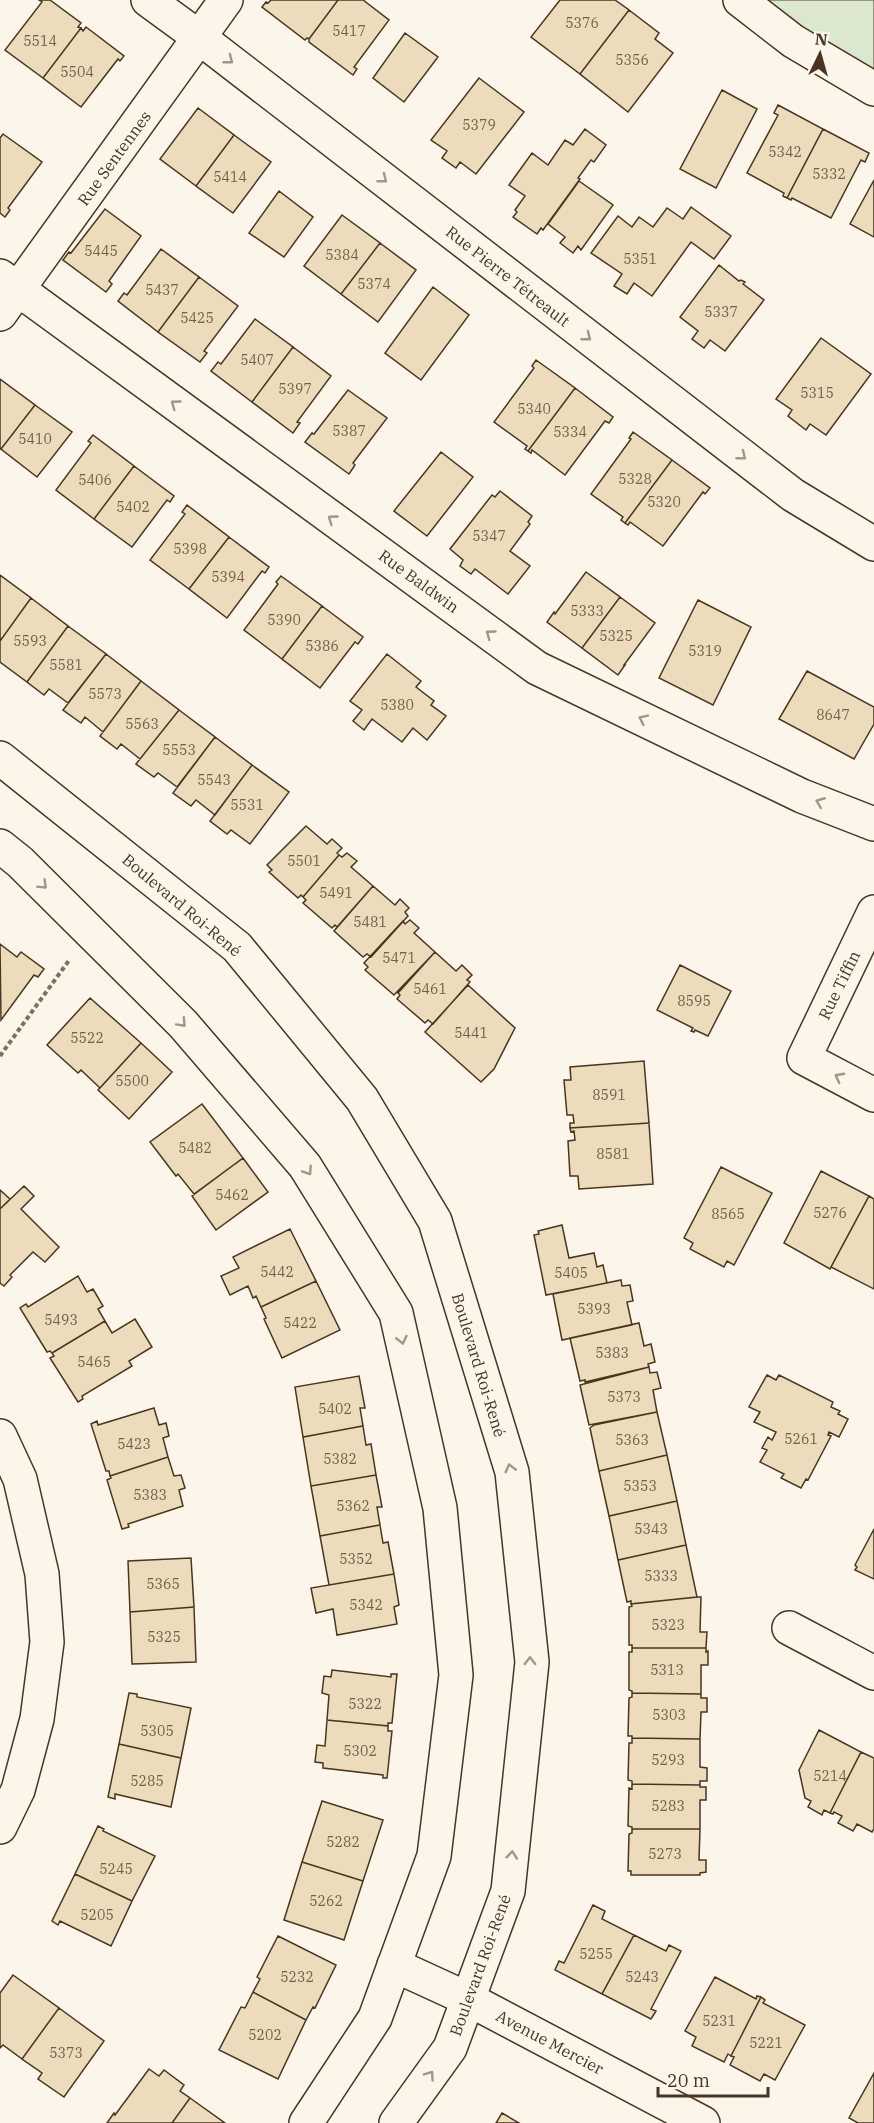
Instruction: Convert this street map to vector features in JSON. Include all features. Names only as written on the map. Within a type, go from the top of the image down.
[{"type":"street","name":"Rue Pierre Tétreault","points":[[148,0],[793,495],[874,544]]},
{"type":"street","name":"Rue Sentennes","points":[[6,293],[200,38],[226,0]]},
{"type":"street","points":[[740,0],[793,41],[874,88]]},
{"type":"street","name":"Rue Baldwin","points":[[6,293],[537,668],[802,796],[874,824]]},
{"type":"street","name":"Boulevard Roi-René","points":[[0,758],[237,947],[362,1099],[435,1221],[512,1472],[531,1662],[508,1891],[450,2048],[396,2123]]},
{"type":"street","points":[[0,846],[20,862],[183,1024],[305,1166],[396,1313],[440,1508],[456,1675],[434,1856],[375,2018],[306,2123]]},
{"type":"street","name":"Rue Tiffin","points":[[874,912],[804,1058],[874,1095]]},
{"type":"street","points":[[0,1436],[20,1479],[42,1574],[47,1642],[37,1719],[18,1790],[0,1827]]},
{"type":"street","points":[[789,1628],[874,1673]]},
{"type":"street","name":"Avenue Mercier","points":[[394,1965],[468,1999],[703,2123]]},
{"type":"path","points":[[0,1056],[90,931]]},
{"type":"green space","points":[[739,0],[874,0],[874,85]]},
{"type":"building","points":[[39,0],[50,0],[81,23],[78,27],[81,28],[43,78],[5,50],[42,2]]},
{"type":"building","points":[[271,0],[338,0],[309,39],[305,40],[262,7]]},
{"type":"building","points":[[338,0],[363,0],[389,20],[354,67],[357,69],[353,75],[309,42]]},
{"type":"building","points":[[560,0],[615,0],[629,10],[580,74],[531,37]]},
{"type":"building","points":[[629,10],[659,33],[655,39],[673,53],[628,112],[580,74]]},
{"type":"building","points":[[86,27],[124,56],[120,61],[118,59],[81,107],[43,78],[81,28],[83,31]]},
{"type":"building","points":[[405,33],[438,57],[404,102],[373,78]]},
{"type":"building","points":[[479,78],[524,112],[476,174],[460,162],[456,168],[442,158],[447,151],[431,140]]},
{"type":"building","points":[[722,90],[757,109],[716,188],[680,169]]},
{"type":"building","points":[[778,105],[823,129],[787,198],[783,196],[784,193],[747,173],[778,115],[774,113]]},
{"type":"building","points":[[198,108],[234,135],[196,186],[160,159]]},
{"type":"building","points":[[585,129],[606,145],[594,162],[591,160],[543,230],[541,228],[537,234],[513,217],[525,196],[509,185],[532,153],[548,165],[565,140],[573,145]]},
{"type":"building","points":[[823,129],[869,153],[865,162],[861,160],[831,218],[792,198],[791,200],[787,198]]},
{"type":"building","points":[[3,134],[42,162],[8,208],[10,210],[5,217],[0,213],[0,138]]},
{"type":"building","points":[[234,135],[271,162],[233,213],[196,186]]},
{"type":"building","points":[[874,180],[874,237],[850,224]]},
{"type":"building","points":[[579,181],[613,205],[581,250],[578,246],[573,253],[560,243],[565,237],[548,224]]},
{"type":"building","points":[[279,191],[313,217],[284,257],[249,233]]},
{"type":"building","points":[[691,207],[731,236],[714,259],[691,242],[652,296],[634,283],[627,294],[614,286],[622,274],[591,253],[618,216],[632,227],[639,217],[653,227],[667,208],[683,219]]},
{"type":"building","points":[[105,209],[141,236],[109,281],[112,284],[106,292],[63,260]]},
{"type":"building","points":[[342,215],[380,243],[341,294],[304,266]]},
{"type":"building","points":[[380,243],[416,270],[378,322],[341,294]]},
{"type":"building","points":[[161,249],[199,277],[158,332],[118,301],[124,293],[127,295]]},
{"type":"building","points":[[719,265],[739,281],[745,282],[743,284],[764,300],[725,351],[710,340],[704,348],[692,339],[698,331],[680,317]]},
{"type":"building","points":[[199,277],[238,306],[204,351],[207,353],[200,362],[158,332]]},
{"type":"building","points":[[433,287],[469,315],[421,380],[385,353]]},
{"type":"building","points":[[255,319],[293,347],[252,402],[211,371],[218,362],[221,364]]},
{"type":"building","points":[[821,338],[871,374],[826,435],[810,424],[806,430],[788,416],[792,410],[776,399]]},
{"type":"building","points":[[293,347],[331,376],[297,422],[300,423],[293,433],[252,402]]},
{"type":"building","points":[[536,360],[575,388],[528,451],[525,449],[527,446],[494,422],[534,368],[532,366]]},
{"type":"building","points":[[0,379],[35,405],[1,449],[0,449]]},
{"type":"building","points":[[575,388],[613,417],[609,423],[605,421],[565,475],[532,450],[531,453],[528,451]]},
{"type":"building","points":[[348,390],[387,418],[353,463],[355,465],[349,474],[305,442],[312,433],[314,434]]},
{"type":"building","points":[[35,405],[72,432],[37,477],[1,449]]},
{"type":"building","points":[[633,432],[672,460],[625,523],[621,520],[623,517],[591,494],[631,439],[629,438]]},
{"type":"building","points":[[93,435],[134,466],[94,519],[56,490],[91,443],[88,441]]},
{"type":"building","points":[[441,452],[473,477],[427,536],[394,511]]},
{"type":"building","points":[[672,460],[710,488],[705,494],[703,492],[663,546],[630,522],[628,525],[625,523]]},
{"type":"building","points":[[134,466],[174,496],[170,502],[167,500],[132,547],[94,519]]},
{"type":"building","points":[[500,491],[532,516],[528,522],[530,524],[510,551],[530,566],[508,594],[475,569],[471,574],[460,566],[463,560],[450,549],[492,495],[495,497]]},
{"type":"building","points":[[187,505],[229,537],[189,589],[150,560],[185,514],[182,512]]},
{"type":"building","points":[[229,537],[269,567],[265,573],[262,571],[227,618],[189,589]]},
{"type":"building","points":[[586,572],[620,597],[582,648],[547,622]]},
{"type":"building","points":[[0,575],[31,598],[0,641]]},
{"type":"building","points":[[281,576],[322,606],[282,659],[244,630],[278,584],[276,582]]},
{"type":"building","points":[[620,597],[655,623],[618,675],[582,648]]},
{"type":"building","points":[[31,598],[68,626],[27,682],[0,662],[0,641]]},
{"type":"building","points":[[698,600],[751,627],[713,705],[659,678]]},
{"type":"building","points":[[322,606],[363,637],[358,644],[355,642],[320,688],[282,659]]},
{"type":"building","points":[[68,626],[106,654],[68,703],[49,689],[44,695],[27,682]]},
{"type":"building","points":[[106,654],[141,681],[103,732],[85,717],[81,723],[63,710]]},
{"type":"building","points":[[387,654],[421,681],[416,687],[434,701],[431,705],[446,716],[427,740],[413,728],[402,742],[372,719],[364,730],[353,721],[362,710],[350,701]]},
{"type":"building","points":[[807,671],[874,707],[874,724],[854,759],[779,719]]},
{"type":"building","points":[[141,681],[179,710],[140,759],[121,744],[117,749],[100,736]]},
{"type":"building","points":[[179,710],[215,737],[177,787],[158,773],[154,777],[136,764]]},
{"type":"building","points":[[215,737],[252,765],[215,815],[196,800],[191,806],[173,793]]},
{"type":"building","points":[[252,765],[289,792],[250,844],[231,830],[227,834],[210,821]]},
{"type":"building","points":[[306,826],[327,844],[332,839],[342,848],[337,853],[339,855],[303,897],[301,895],[298,898],[269,872],[272,870],[267,865]]},
{"type":"building","points":[[347,853],[357,861],[351,867],[373,886],[337,927],[335,925],[332,928],[303,903],[306,900],[303,897],[339,855],[342,857]]},
{"type":"building","points":[[373,886],[395,905],[400,899],[409,908],[405,912],[408,916],[371,957],[367,954],[363,957],[334,931]]},
{"type":"building","points":[[410,920],[419,928],[414,933],[435,952],[394,995],[365,970],[368,967],[364,963],[403,921],[405,924]]},
{"type":"building","points":[[0,944],[17,957],[21,952],[44,969],[38,977],[34,975],[1,1020]]},
{"type":"building","points":[[435,952],[456,971],[462,965],[472,975],[467,980],[470,982],[433,1024],[428,1020],[425,1023],[397,999],[400,995],[398,993]]},
{"type":"building","points":[[680,965],[731,991],[708,1036],[695,1030],[691,1031],[693,1028],[657,1010]]},
{"type":"building","points":[[468,985],[515,1028],[494,1069],[481,1082],[425,1032]]},
{"type":"building","points":[[90,998],[141,1043],[100,1088],[81,1070],[78,1073],[47,1045]]},
{"type":"building","points":[[141,1043],[172,1072],[129,1119],[98,1090]]},
{"type":"building","points":[[644,1061],[649,1123],[570,1128],[570,1123],[574,1123],[573,1115],[567,1115],[564,1080],[571,1080],[570,1067]]},
{"type":"building","points":[[202,1104],[243,1158],[194,1194],[178,1174],[176,1176],[150,1142]]},
{"type":"building","points":[[649,1123],[653,1184],[579,1189],[578,1176],[570,1176],[568,1141],[575,1140],[574,1131],[571,1132],[570,1128]]},
{"type":"building","points":[[243,1158],[268,1192],[216,1230],[192,1196]]},
{"type":"building","points":[[721,1167],[772,1193],[734,1265],[727,1261],[724,1267],[690,1249],[693,1243],[684,1238]]},
{"type":"building","points":[[821,1171],[869,1196],[830,1269],[784,1243]]},
{"type":"building","points":[[24,1186],[34,1196],[21,1209],[59,1247],[45,1262],[33,1252],[10,1275],[12,1277],[4,1286],[0,1283],[0,1209]]},
{"type":"building","points":[[0,1190],[10,1199],[0,1209]]},
{"type":"building","points":[[869,1196],[874,1199],[874,1289],[831,1267]]},
{"type":"building","points":[[562,1225],[569,1258],[594,1253],[597,1267],[603,1265],[607,1283],[546,1295],[534,1235],[539,1234],[538,1231]]},
{"type":"building","points":[[290,1229],[316,1281],[261,1307],[256,1296],[253,1298],[248,1286],[230,1295],[221,1276],[239,1268],[233,1257]]},
{"type":"building","points":[[78,1276],[87,1292],[93,1289],[103,1306],[98,1309],[105,1321],[52,1353],[47,1352],[20,1308],[26,1304],[28,1307]]},
{"type":"building","points":[[621,1280],[622,1286],[630,1285],[633,1301],[627,1302],[632,1325],[562,1340],[553,1294]]},
{"type":"building","points":[[316,1281],[340,1330],[282,1358],[261,1307]]},
{"type":"building","points":[[135,1319],[152,1347],[129,1361],[132,1366],[82,1396],[83,1399],[78,1402],[50,1358],[54,1356],[52,1353],[105,1321],[112,1333]]},
{"type":"building","points":[[639,1323],[644,1346],[651,1344],[655,1362],[648,1364],[649,1367],[585,1382],[585,1380],[580,1381],[570,1338]]},
{"type":"building","points":[[649,1367],[650,1373],[657,1372],[661,1388],[653,1390],[657,1412],[589,1425],[580,1385]]},
{"type":"building","points":[[767,1375],[776,1380],[779,1375],[833,1402],[831,1407],[840,1411],[838,1414],[848,1419],[839,1437],[829,1432],[828,1435],[831,1436],[808,1480],[806,1479],[801,1488],[781,1478],[784,1474],[760,1462],[767,1450],[762,1448],[768,1437],[772,1440],[776,1432],[754,1422],[760,1412],[749,1407]]},
{"type":"building","points":[[359,1376],[365,1408],[360,1408],[363,1426],[303,1437],[295,1387]]},
{"type":"building","points":[[154,1408],[159,1425],[166,1423],[169,1436],[163,1438],[168,1457],[110,1476],[109,1471],[106,1471],[91,1424],[97,1421],[98,1425]]},
{"type":"building","points":[[657,1412],[667,1455],[599,1471],[590,1428],[594,1425]]},
{"type":"building","points":[[363,1426],[366,1445],[371,1444],[376,1475],[311,1486],[303,1437]]},
{"type":"building","points":[[667,1455],[677,1501],[609,1516],[599,1471]]},
{"type":"building","points":[[168,1457],[174,1476],[181,1475],[185,1488],[179,1490],[183,1506],[128,1524],[129,1527],[122,1529],[107,1480],[111,1478],[110,1476]]},
{"type":"building","points":[[376,1475],[382,1507],[377,1507],[380,1525],[320,1536],[311,1486]]},
{"type":"building","points":[[677,1501],[686,1545],[618,1560],[609,1516]]},
{"type":"building","points":[[380,1525],[383,1543],[388,1542],[394,1574],[329,1585],[320,1536]]},
{"type":"building","points":[[874,1529],[874,1579],[855,1570],[857,1567],[855,1565]]},
{"type":"building","points":[[686,1545],[697,1597],[631,1604],[631,1601],[627,1602],[618,1560]]},
{"type":"building","points":[[191,1558],[194,1607],[130,1612],[128,1561]]},
{"type":"building","points":[[394,1574],[399,1605],[394,1607],[397,1624],[337,1635],[333,1609],[316,1613],[311,1588]]},
{"type":"building","points":[[701,1597],[700,1632],[707,1632],[706,1648],[632,1648],[632,1645],[629,1645],[629,1607],[632,1606],[631,1604]]},
{"type":"building","points":[[194,1607],[196,1662],[132,1664],[130,1612]]},
{"type":"building","points":[[632,1648],[706,1648],[708,1665],[701,1665],[701,1694],[632,1693],[629,1690],[629,1652],[632,1652]]},
{"type":"building","points":[[332,1670],[391,1677],[391,1674],[397,1674],[392,1723],[388,1723],[388,1726],[327,1720],[329,1695],[322,1693],[324,1676],[331,1677]]},
{"type":"building","points":[[129,1693],[137,1694],[137,1697],[191,1708],[181,1758],[119,1744]]},
{"type":"building","points":[[632,1693],[701,1694],[701,1698],[707,1698],[707,1712],[701,1712],[700,1739],[632,1738],[628,1736],[629,1698],[632,1697]]},
{"type":"building","points":[[327,1720],[388,1726],[388,1731],[392,1731],[387,1778],[383,1778],[383,1775],[323,1768],[323,1763],[315,1762],[317,1745],[325,1746]]},
{"type":"building","points":[[819,1730],[861,1752],[830,1813],[824,1810],[822,1815],[808,1807],[811,1801],[805,1798],[799,1770]]},
{"type":"building","points":[[632,1738],[700,1739],[700,1767],[707,1768],[707,1781],[700,1781],[700,1785],[632,1784],[632,1781],[628,1780],[629,1743],[632,1743]]},
{"type":"building","points":[[119,1744],[181,1758],[171,1807],[115,1794],[115,1799],[108,1797]]},
{"type":"building","points":[[861,1752],[874,1758],[874,1829],[872,1832],[857,1824],[853,1831],[838,1823],[842,1816],[834,1812],[830,1813]]},
{"type":"building","points":[[632,1784],[706,1787],[706,1800],[700,1800],[700,1829],[632,1829],[628,1826],[629,1788],[632,1789]]},
{"type":"building","points":[[322,1801],[383,1820],[363,1881],[302,1862]]},
{"type":"building","points":[[98,1826],[104,1829],[103,1831],[155,1856],[132,1901],[75,1874]]},
{"type":"building","points":[[632,1829],[700,1829],[699,1860],[706,1860],[706,1872],[700,1875],[631,1875],[631,1871],[628,1871],[629,1834],[632,1833]]},
{"type":"building","points":[[302,1862],[363,1881],[344,1940],[284,1920]]},
{"type":"building","points":[[75,1874],[132,1901],[111,1946],[60,1921],[58,1925],[52,1921]]},
{"type":"building","points":[[593,1905],[605,1911],[602,1919],[634,1935],[602,1994],[555,1970],[559,1961],[564,1963]]},
{"type":"building","points":[[634,1935],[666,1951],[669,1945],[681,1951],[651,2009],[656,2011],[651,2019],[602,1994]]},
{"type":"building","points":[[278,1936],[336,1965],[315,2008],[313,2007],[306,2020],[253,1992],[260,1979],[257,1977]]},
{"type":"building","points":[[13,1975],[59,2008],[22,2059],[3,2045],[0,2048],[0,1993]]},
{"type":"building","points":[[715,1977],[756,1999],[757,1996],[761,1997],[731,2056],[728,2054],[724,2062],[692,2046],[696,2037],[685,2031]]},
{"type":"building","points":[[253,1992],[306,2020],[278,2079],[219,2050],[241,2007],[245,2008]]},
{"type":"building","points":[[761,1997],[765,2000],[763,2003],[805,2025],[775,2080],[764,2074],[760,2081],[730,2065],[734,2057],[731,2056]]},
{"type":"building","points":[[59,2008],[104,2041],[64,2097],[38,2079],[42,2073],[22,2059]]},
{"type":"building","points":[[149,2069],[159,2076],[164,2070],[184,2085],[180,2091],[190,2098],[172,2123],[107,2123],[114,2113],[115,2115]]},
{"type":"building","points":[[874,2073],[874,2123],[858,2123],[849,2118]]},
{"type":"building","points":[[190,2098],[225,2123],[172,2123]]},
{"type":"building","points":[[502,2113],[519,2123],[496,2123]]}]
